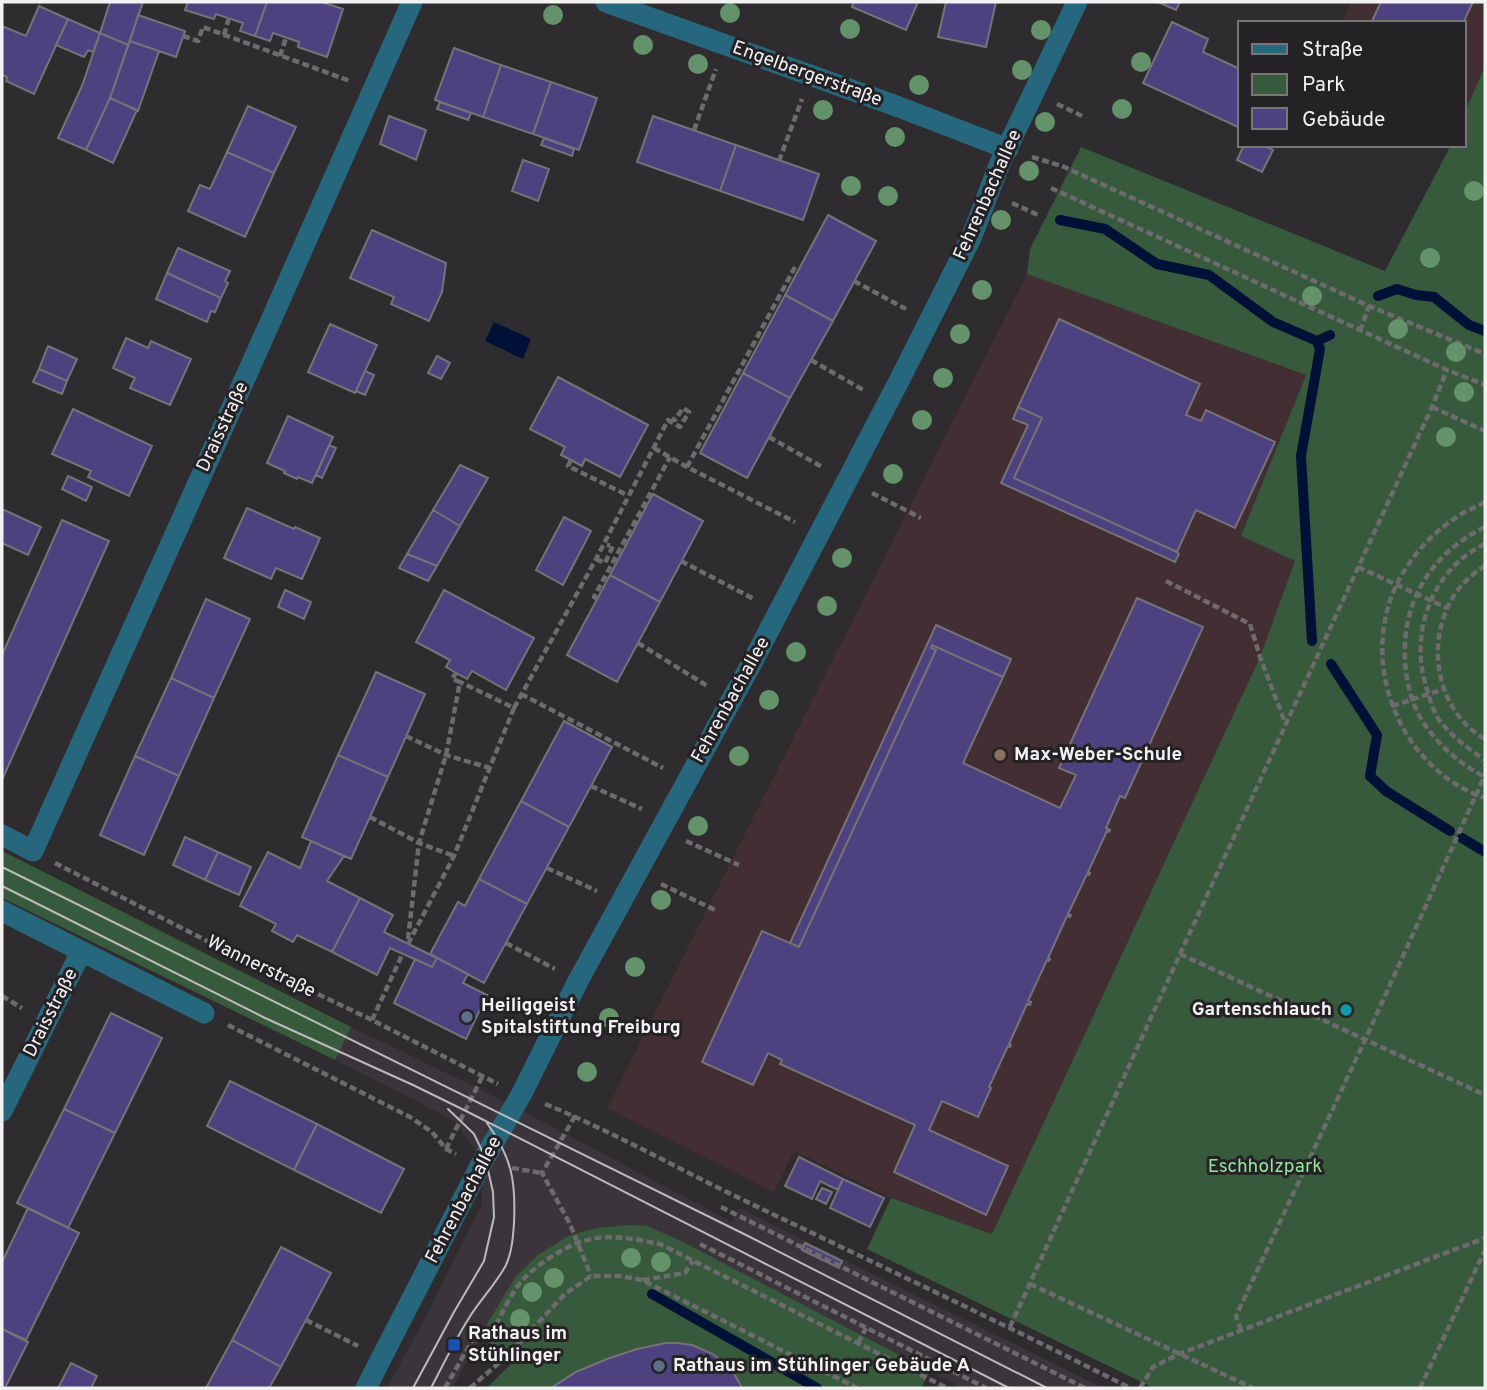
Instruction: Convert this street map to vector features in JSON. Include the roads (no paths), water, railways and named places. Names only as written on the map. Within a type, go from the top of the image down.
[{"type":"street","name":"Draisstraße","points":[[2,835],[33,851],[412,2]]},
{"type":"street","name":"Engelbergerstraße","points":[[606,2],[924,116],[1008,149]]},
{"type":"street","name":"Fehrenbachallee","points":[[366,1388],[480,1166],[521,1095],[578,981],[779,612],[888,403],[972,236],[1000,163],[1077,2]]},
{"type":"street","points":[[2,911],[204,1013]]},
{"type":"street","name":"Draisstraße","points":[[2,1111],[81,952]]},
{"type":"water","points":[[494,322],[531,339],[523,359],[485,341]]},
{"type":"waterway","points":[[1060,220],[1105,229],[1157,264],[1209,275],[1273,322],[1317,341],[1330,335]]},
{"type":"waterway","points":[[1378,296],[1397,289],[1434,297],[1469,325],[1485,331]]},
{"type":"waterway","points":[[1312,641],[1301,456],[1320,349],[1317,341]]},
{"type":"waterway","points":[[1331,664],[1377,735],[1370,776],[1386,791],[1450,831]]},
{"type":"waterway","points":[[1462,838],[1485,852]]},
{"type":"waterway","points":[[652,1294],[817,1388]]},
{"type":"tram line","points":[[2,867],[744,1234],[1047,1388]]},
{"type":"tram line","points":[[2,886],[265,1018],[464,1110],[1009,1388]]},
{"type":"tram line","points":[[413,1388],[484,1261],[494,1217],[493,1192],[485,1157],[474,1134],[448,1109]]},
{"type":"tram line","points":[[431,1388],[473,1311],[502,1272],[511,1250],[514,1223],[511,1170],[502,1147],[487,1123]]},
{"type":"place","name":"Max-Weber-Schule","points":[[1000,755]]},
{"type":"place","name":"Gartenschlauch","points":[[1346,1010]]},
{"type":"place","name":"Heiliggeist Spitalstiftung Freiburg","points":[[467,1017]]},
{"type":"place","name":"Rathaus im Stühlinger","points":[[454,1345]]},
{"type":"place","name":"Rathaus im Stühlinger Gebäude A","points":[[659,1366]]},
{"type":"park label","name":"Eschholzpark","points":[[1265,1167]]}]
